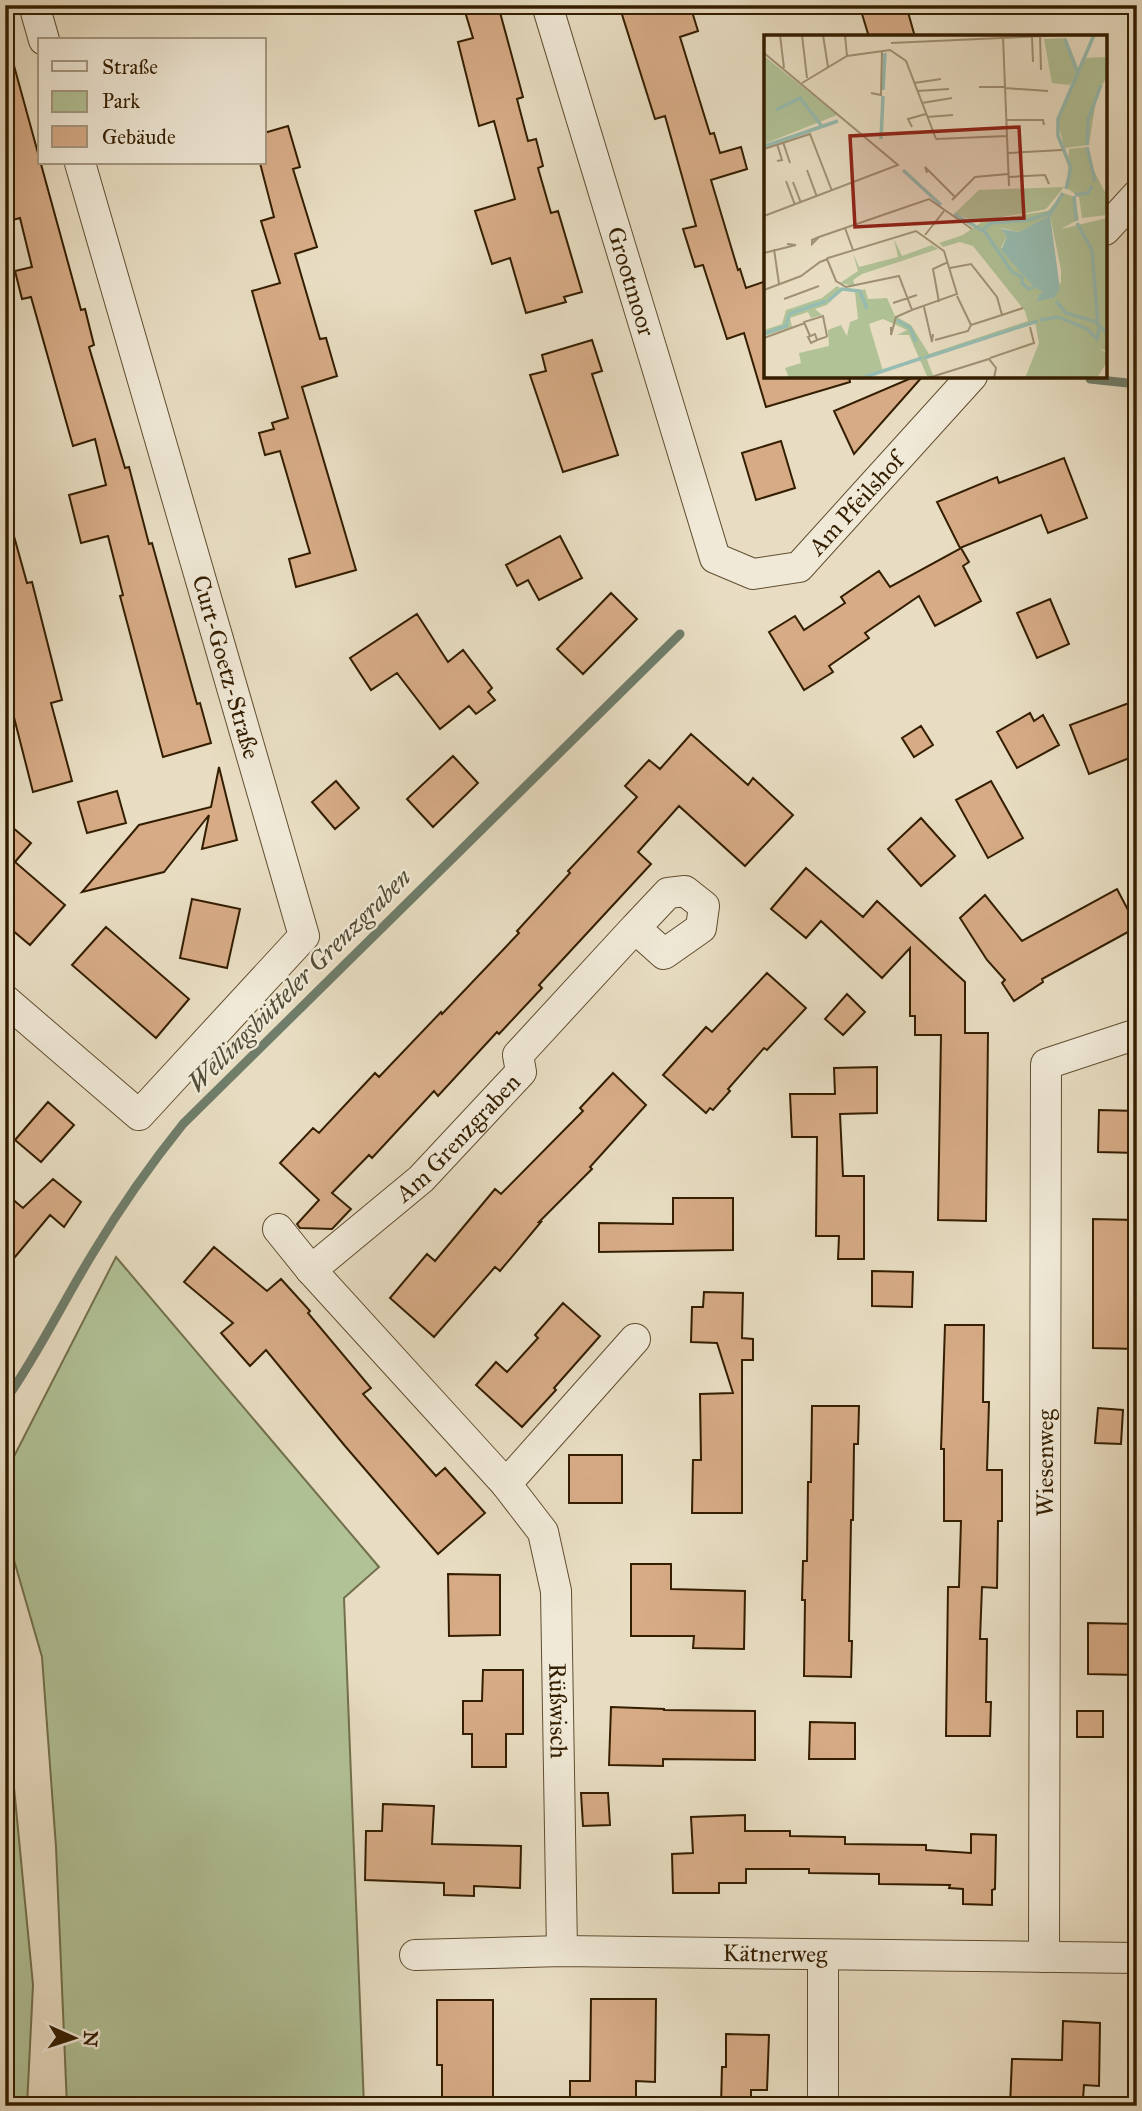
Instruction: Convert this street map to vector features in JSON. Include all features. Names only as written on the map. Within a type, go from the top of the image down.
[{"type":"street","points":[[34,5],[43,38]]},
{"type":"street","name":"Grootmoor","points":[[547,5],[715,558]]},
{"type":"street","name":"Curt-Goetz-Straße","points":[[5,1000],[139,1115],[304,936],[80,164]]},
{"type":"street","points":[[1107,228],[1137,195]]},
{"type":"street","name":"Am Pfeilshof","points":[[715,558],[753,574],[799,567],[970,378]]},
{"type":"street","name":"Am Grenzgraben","points":[[311,1270],[429,1171],[521,1072],[518,1055],[635,928]]},
{"type":"street","name":"Wiesenweg","points":[[1045,1957],[1046,1064],[1137,1034]]},
{"type":"street","name":"Rüßwisch","points":[[278,1229],[311,1270],[506,1484],[544,1532],[556,1591],[562,1951]]},
{"type":"street","points":[[506,1484],[635,1339]]},
{"type":"street","name":"Kätnerweg","points":[[415,1955],[562,1951],[1137,1958]]},
{"type":"street","points":[[823,1955],[823,2106]]},
{"type":"green space","points":[[116,1257],[379,1567],[344,1598],[364,2106],[67,2106],[56,1847],[42,1657],[5,1529],[5,1474]]},
{"type":"green space","points":[[5,1694],[33,1985],[27,2106],[5,2106]]},
{"type":"building","points":[[463,5],[498,5],[523,97],[517,99],[528,141],[536,139],[543,166],[538,168],[551,213],[558,211],[582,292],[564,297],[566,302],[526,313],[510,258],[492,264],[475,211],[515,199],[494,121],[479,126],[458,42],[473,38]]},
{"type":"building","points":[[619,5],[690,5],[698,31],[680,37],[710,134],[714,133],[720,153],[741,147],[747,169],[711,180],[746,288],[764,282],[764,378],[849,378],[850,382],[766,407],[744,333],[727,339],[703,265],[695,267],[683,229],[696,226],[665,116],[655,119]]},
{"type":"building","points":[[892,5],[906,5],[914,35],[868,35],[862,14]]},
{"type":"building","points":[[13,62],[38,153],[38,164],[41,164],[81,310],[85,309],[94,345],[89,347],[125,468],[129,467],[149,544],[152,543],[197,704],[200,703],[211,743],[163,757],[120,596],[123,595],[108,536],[81,543],[69,495],[106,485],[95,439],[73,446],[31,297],[22,299],[15,271],[32,267],[20,218],[5,222],[5,63]]},
{"type":"building","points":[[288,126],[300,167],[293,169],[317,247],[295,254],[320,339],[326,338],[337,376],[302,387],[356,570],[296,587],[289,559],[310,553],[280,451],[265,455],[259,433],[274,429],[272,423],[288,418],[252,291],[280,283],[261,221],[274,217],[260,164],[266,164],[266,132]]},
{"type":"building","points":[[592,340],[602,371],[592,374],[618,455],[563,472],[530,375],[546,371],[542,355]]},
{"type":"building","points":[[911,378],[921,378],[854,454],[834,411]]},
{"type":"building","points":[[781,441],[795,488],[756,500],[742,453]]},
{"type":"building","points":[[1064,458],[1087,518],[1048,533],[1041,515],[960,548],[937,502],[997,477],[999,483]]},
{"type":"building","points":[[12,529],[27,583],[32,582],[62,700],[51,703],[72,781],[33,792],[5,682],[5,530]]},
{"type":"building","points":[[560,536],[582,578],[539,600],[528,580],[517,586],[506,565]]},
{"type":"building","points":[[961,548],[969,562],[963,566],[981,601],[935,626],[919,596],[865,633],[869,638],[829,666],[833,672],[804,690],[769,632],[795,616],[804,630],[845,603],[841,597],[879,571],[890,587]]},
{"type":"building","points":[[611,593],[637,619],[583,674],[557,649]]},
{"type":"building","points":[[1050,599],[1069,644],[1037,658],[1017,613]]},
{"type":"building","points":[[417,614],[448,662],[463,650],[492,688],[488,692],[495,700],[476,714],[469,706],[440,729],[397,673],[371,690],[350,658]]},
{"type":"building","points":[[1137,700],[1137,755],[1089,774],[1070,725]]},
{"type":"building","points":[[1030,713],[1034,721],[1043,715],[1059,745],[1017,768],[997,732]]},
{"type":"building","points":[[921,726],[933,745],[914,757],[902,738]]},
{"type":"building","points":[[691,734],[748,785],[753,778],[793,815],[745,866],[679,806],[638,852],[651,864],[539,985],[542,988],[438,1096],[434,1091],[372,1158],[369,1155],[332,1193],[351,1209],[332,1229],[300,1228],[297,1224],[319,1200],[280,1163],[313,1128],[319,1133],[375,1073],[379,1077],[441,1012],[442,1014],[519,933],[517,931],[570,873],[568,871],[637,797],[625,786],[649,760],[660,769]]},
{"type":"building","points":[[453,756],[478,783],[433,827],[407,799]]},
{"type":"building","points":[[219,767],[237,840],[202,849],[209,815],[164,872],[82,892],[139,825],[211,807]]},
{"type":"building","points":[[336,781],[359,808],[335,829],[312,802]]},
{"type":"building","points":[[991,781],[1023,838],[988,858],[956,800]]},
{"type":"building","points":[[117,791],[126,823],[87,833],[78,802]]},
{"type":"building","points":[[921,818],[955,856],[921,886],[888,849]]},
{"type":"building","points":[[5,821],[31,843],[15,862],[65,905],[30,945],[5,924]]},
{"type":"building","points":[[806,868],[863,917],[877,901],[965,982],[965,1033],[988,1033],[986,1221],[938,1220],[941,1035],[915,1035],[915,1016],[910,1016],[910,948],[882,978],[821,921],[806,938],[771,909]]},
{"type":"building","points":[[1117,889],[1137,927],[1042,979],[1043,982],[1014,1001],[1002,983],[1005,980],[987,960],[960,918],[985,895],[1022,941]]},
{"type":"building","points":[[192,899],[240,909],[227,968],[180,958]]},
{"type":"building","points":[[106,927],[189,999],[156,1038],[72,965]]},
{"type":"building","points":[[767,973],[806,1008],[767,1050],[764,1048],[713,1110],[710,1108],[706,1113],[663,1075],[706,1027],[712,1032]]},
{"type":"building","points":[[847,994],[865,1012],[843,1035],[825,1019]]},
{"type":"building","points":[[877,1067],[877,1113],[840,1114],[843,1176],[864,1176],[864,1259],[838,1259],[839,1236],[816,1236],[817,1137],[792,1137],[790,1094],[835,1094],[834,1068]]},
{"type":"building","points":[[613,1073],[646,1105],[590,1167],[592,1169],[539,1222],[500,1271],[495,1267],[434,1337],[390,1298],[427,1254],[435,1261],[495,1189],[501,1194],[583,1111],[580,1108]]},
{"type":"building","points":[[48,1102],[74,1125],[41,1162],[15,1140]]},
{"type":"building","points":[[1099,1110],[1137,1111],[1137,1153],[1098,1152]]},
{"type":"building","points":[[53,1179],[81,1202],[64,1227],[50,1215],[5,1269],[5,1193],[23,1208]]},
{"type":"building","points":[[673,1198],[733,1198],[733,1250],[599,1252],[599,1223],[673,1224]]},
{"type":"building","points":[[1093,1219],[1136,1220],[1137,1349],[1093,1348]]},
{"type":"building","points":[[214,1247],[267,1291],[281,1279],[371,1388],[363,1394],[436,1476],[445,1468],[485,1513],[438,1554],[266,1350],[250,1366],[221,1333],[233,1323],[184,1282]]},
{"type":"building","points":[[872,1271],[913,1272],[912,1307],[872,1306]]},
{"type":"building","points":[[704,1292],[743,1293],[742,1338],[753,1339],[753,1360],[742,1360],[742,1513],[692,1513],[693,1460],[701,1460],[700,1394],[733,1393],[717,1343],[691,1342],[692,1307],[703,1307]]},
{"type":"building","points":[[563,1303],[600,1336],[522,1427],[476,1385],[496,1362],[507,1372],[538,1338],[535,1335]]},
{"type":"building","points":[[945,1325],[984,1325],[983,1402],[989,1402],[987,1470],[1002,1470],[1002,1521],[998,1521],[997,1588],[982,1587],[980,1639],[987,1639],[986,1702],[991,1702],[990,1736],[946,1736],[948,1587],[959,1587],[961,1521],[944,1521],[944,1449],[941,1449]]},
{"type":"building","points":[[812,1406],[859,1406],[858,1444],[854,1444],[851,1520],[851,1677],[804,1676],[803,1561],[807,1561]]},
{"type":"building","points":[[1098,1408],[1123,1410],[1121,1444],[1095,1443]]},
{"type":"building","points":[[569,1455],[622,1455],[622,1503],[569,1503]]},
{"type":"building","points":[[631,1564],[671,1564],[671,1589],[745,1591],[744,1649],[693,1648],[694,1636],[631,1636]]},
{"type":"building","points":[[448,1574],[500,1575],[500,1635],[449,1636]]},
{"type":"building","points":[[1088,1623],[1137,1624],[1137,1675],[1088,1674]]},
{"type":"building","points":[[483,1670],[523,1670],[523,1734],[506,1734],[506,1767],[472,1767],[472,1734],[463,1734],[463,1701],[482,1701]]},
{"type":"building","points":[[611,1707],[755,1711],[755,1760],[663,1759],[663,1766],[609,1765]]},
{"type":"building","points":[[1077,1711],[1103,1711],[1103,1737],[1077,1737]]},
{"type":"building","points":[[810,1722],[855,1723],[855,1759],[809,1759]]},
{"type":"building","points":[[581,1793],[608,1793],[610,1825],[583,1826]]},
{"type":"building","points":[[383,1804],[434,1806],[432,1844],[521,1846],[520,1888],[474,1886],[474,1896],[444,1895],[444,1883],[365,1880],[366,1831],[382,1831]]},
{"type":"building","points":[[745,1815],[745,1831],[790,1831],[790,1836],[845,1837],[845,1844],[926,1845],[926,1850],[971,1853],[971,1834],[996,1835],[992,1905],[963,1904],[963,1889],[949,1888],[950,1885],[879,1884],[879,1874],[809,1873],[809,1869],[746,1869],[746,1883],[719,1883],[719,1893],[673,1893],[672,1854],[693,1853],[691,1817]]},
{"type":"building","points":[[591,1999],[656,1999],[655,2082],[636,2081],[636,2106],[570,2106],[570,2081],[590,2081]]},
{"type":"building","points":[[437,2000],[493,2000],[493,2106],[442,2106],[442,2065],[437,2065]]},
{"type":"building","points":[[1063,2021],[1100,2023],[1099,2086],[1084,2085],[1083,2099],[1047,2097],[1047,2106],[1010,2106],[1012,2059],[1062,2060]]},
{"type":"building","points":[[726,2034],[769,2035],[767,2090],[751,2090],[751,2106],[721,2106],[722,2067],[726,2067]]},
{"type":"waterway","points":[[1090,379],[1137,384]]},
{"type":"waterway","name":"Wellingsbütteler Grenzgraben","points":[[5,1401],[114,1220],[183,1124],[680,634]]}]
